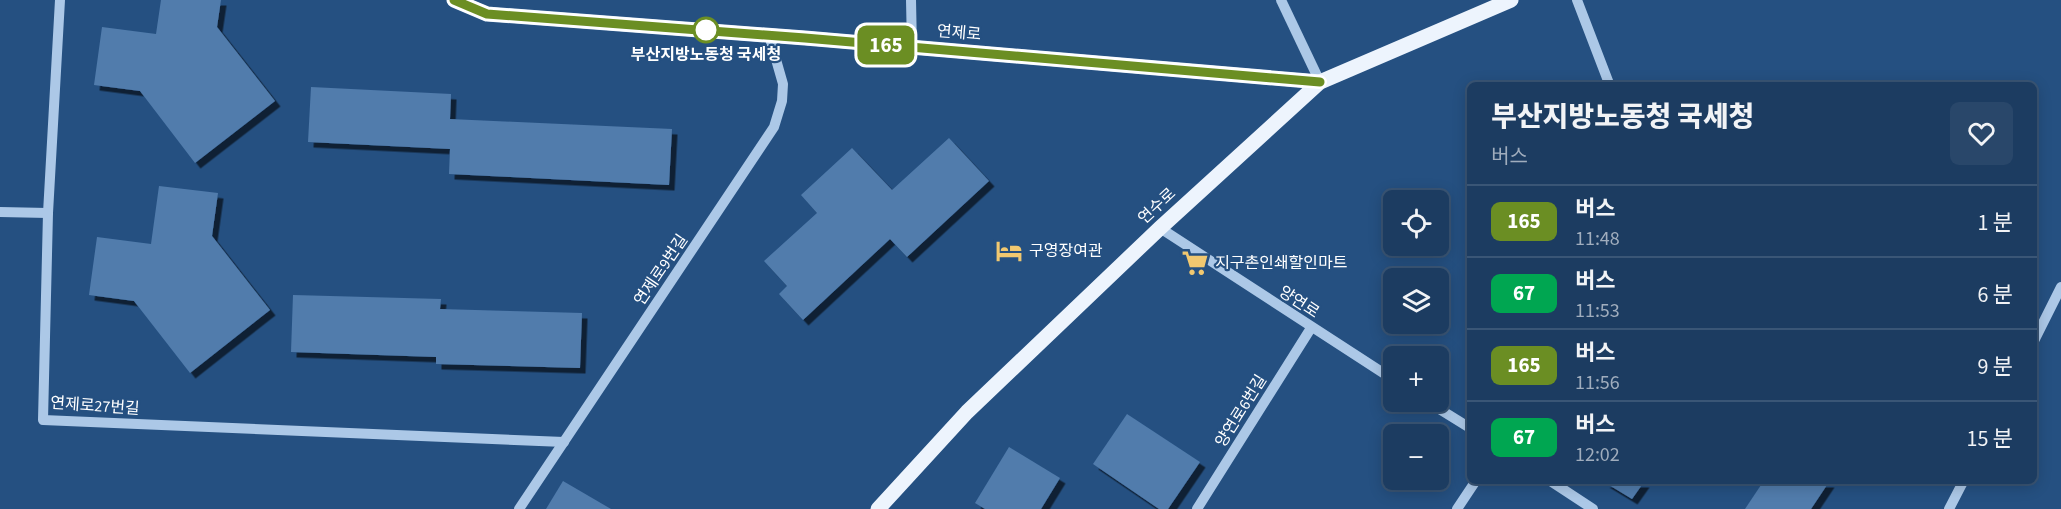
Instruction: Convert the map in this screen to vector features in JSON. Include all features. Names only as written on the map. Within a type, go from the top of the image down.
[{"type":"main road","name":"연제로","points":[[454,0],[487,14],[769,35],[1320,82]]},
{"type":"main road","name":"연수로","points":[[878,509],[967,412],[1160,228],[1320,82],[1511,0]]},
{"type":"street","name":"연제로27번길","points":[[60,0],[48,213],[43,420],[564,442]]},
{"type":"street","points":[[911,0],[912,47]]},
{"type":"street","points":[[1281,0],[1320,82]]},
{"type":"street","points":[[1577,0],[1608,82]]},
{"type":"street","name":"연제로9번길","points":[[519,509],[774,127],[782,100],[783,84],[769,35]]},
{"type":"street","points":[[0,212],[48,213]]},
{"type":"street","name":"양연로","points":[[1160,228],[1383,373]]},
{"type":"street","points":[[2037,335],[2061,287]]},
{"type":"street","name":"양연로6번길","points":[[1197,509],[1311,328]]},
{"type":"street","points":[[1444,412],[1467,426]]},
{"type":"street","points":[[1457,509],[1474,484]]},
{"type":"street","points":[[1555,484],[1593,509]]},
{"type":"street","points":[[1949,509],[1962,484]]},
{"type":"building","points":[[161,0],[221,0],[217,27],[275,101],[195,163],[140,91],[94,85],[102,27],[156,34]]},
{"type":"building","points":[[311,87],[451,94],[450,119],[672,129],[669,185],[449,174],[450,149],[308,142]]},
{"type":"building","points":[[949,138],[989,181],[907,257],[890,239],[803,320],[779,294],[787,286],[764,261],[817,213],[801,195],[852,148],[892,190]]},
{"type":"building","points":[[159,186],[218,193],[212,236],[270,310],[190,373],[134,301],[89,295],[97,237],[151,244]]},
{"type":"building","points":[[293,295],[441,299],[440,309],[582,313],[580,368],[436,364],[436,357],[291,352]]},
{"type":"building","points":[[1127,414],[1200,462],[1168,509],[1159,509],[1093,464]]},
{"type":"building","points":[[1009,447],[1060,478],[1041,509],[985,509],[975,503]]},
{"type":"building","points":[[563,481],[611,509],[546,509]]},
{"type":"building","points":[[1607,484],[1643,484],[1632,499]]},
{"type":"building","points":[[1762,484],[1828,484],[1811,509],[1745,509]]},
{"type":"bus line","name":"165","points":[[454,0],[487,14],[805,38],[1320,82]]},
{"type":"place","name":"부산지방노동청 국세청","points":[[706,30]]},
{"type":"place","name":"구영장여관","points":[[1009,251]]},
{"type":"place","name":"지구촌인쇄할인마트","points":[[1195,263]]}]
